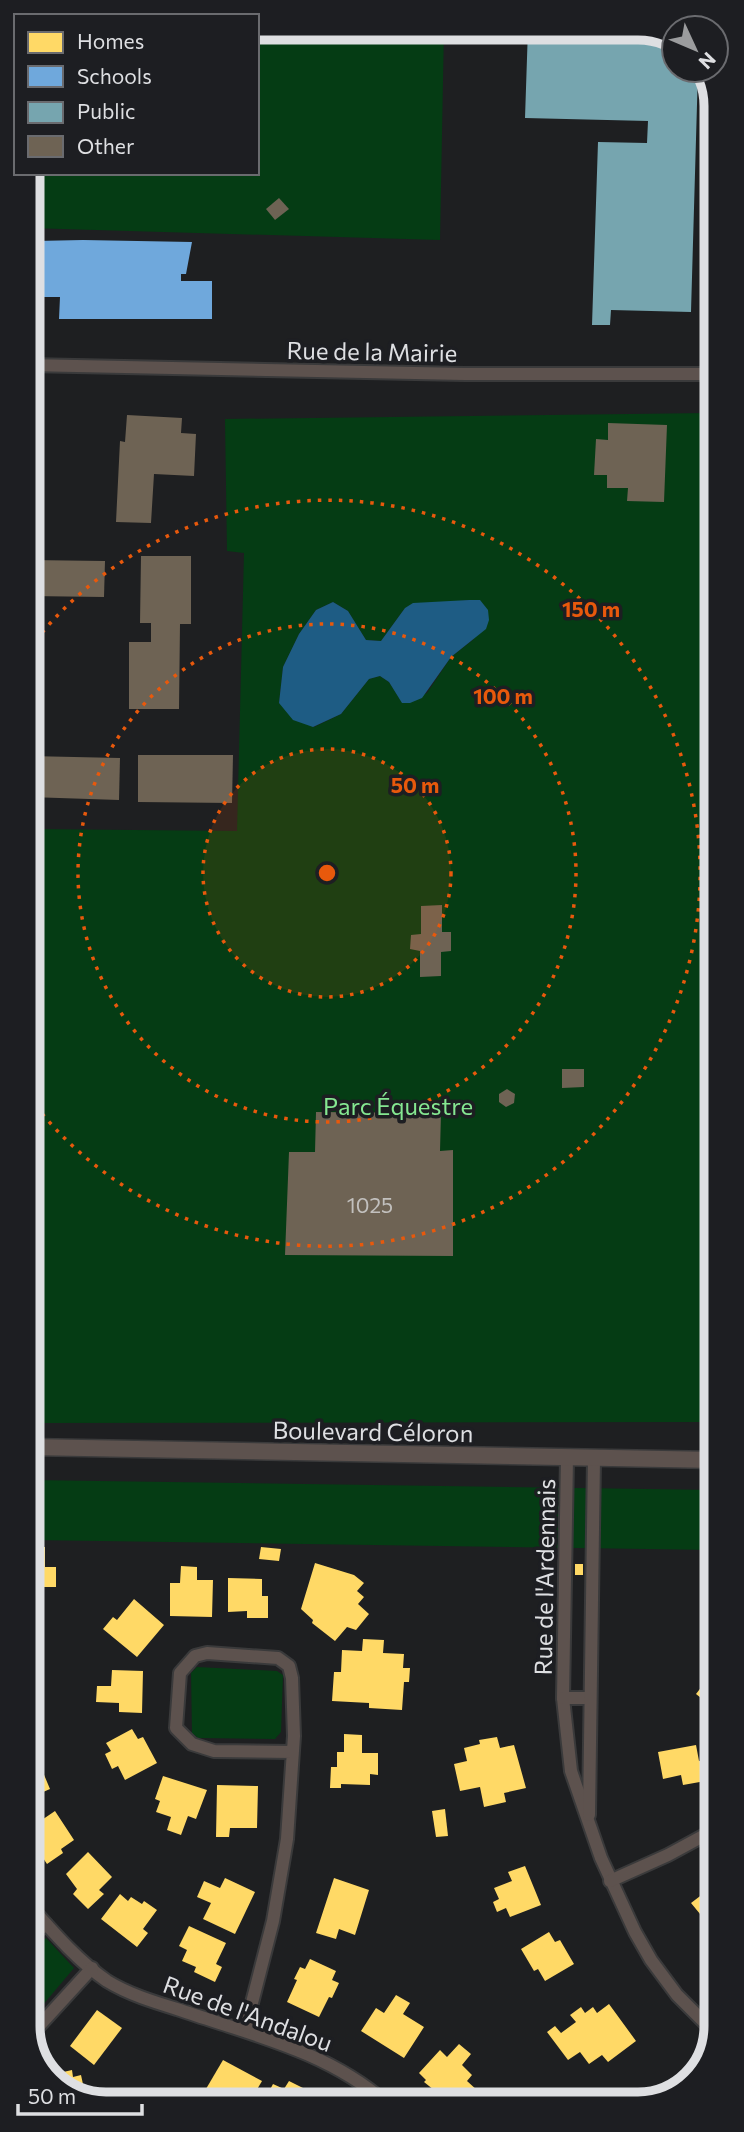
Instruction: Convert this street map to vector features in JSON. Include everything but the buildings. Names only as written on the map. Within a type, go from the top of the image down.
[{"type":"street","name":"Rue de la Mairie","points":[[40,365],[464,374],[704,374]]},
{"type":"street","name":"Boulevard Céloron","points":[[40,1447],[704,1460]]},
{"type":"street","name":"Rue de l'Ardennais","points":[[567,1457],[563,1698],[571,1771],[610,1881],[631,1924],[651,1960],[677,1995],[704,2022]]},
{"type":"street","name":"Rue de l'Ardennais","points":[[589,1822],[594,1458]]},
{"type":"street","points":[[244,2030],[275,1909],[287,1839],[293,1752],[294,1704],[289,1665],[278,1658],[207,1653],[195,1656],[180,1673],[176,1728],[192,1744],[214,1751],[293,1752]]},
{"type":"street","name":"Rue de l'Ardennais","points":[[563,1698],[590,1698]]},
{"type":"street","points":[[610,1881],[704,1836]]},
{"type":"street","name":"Rue de l'Andalou","points":[[40,1917],[108,1981],[146,1999],[244,2030],[335,2066],[374,2092]]},
{"type":"street","points":[[40,1929],[46,1924]]},
{"type":"street","points":[[40,2024],[92,1968]]},
{"type":"green space","points":[[259,40],[444,40],[440,240],[40,228],[40,175],[259,175]]},
{"type":"green space","name":"Parc Équestre","points":[[704,413],[704,1422],[40,1423],[40,829],[237,831],[244,553],[227,551],[225,419]],"holes":[[[469,600],[474,639],[451,657],[427,693],[402,702],[389,682],[380,676],[369,679],[341,714],[314,727],[279,703],[283,667],[299,634],[316,610],[333,602],[348,611],[366,640],[381,641],[405,608]]]},
{"type":"green space","points":[[40,1480],[704,1490],[704,1550],[40,1540]]},
{"type":"green space","points":[[197,1667],[277,1671],[283,1675],[281,1732],[275,1739],[198,1738],[192,1733],[191,1673]]},
{"type":"green space","points":[[46,1938],[74,1968],[40,2008],[40,1942]]},
{"type":"water","points":[[480,600],[488,610],[486,629],[451,657],[422,698],[402,703],[389,682],[380,676],[369,679],[341,714],[313,727],[293,720],[279,703],[283,667],[299,634],[316,610],[333,602],[348,611],[366,640],[381,641],[405,608],[413,603]]}]
